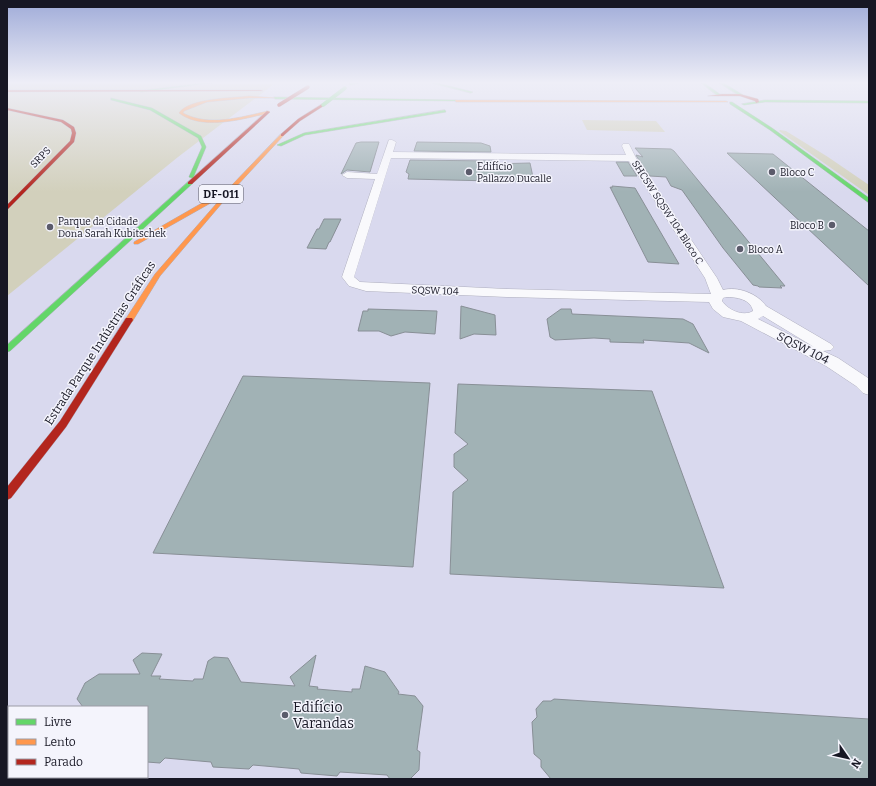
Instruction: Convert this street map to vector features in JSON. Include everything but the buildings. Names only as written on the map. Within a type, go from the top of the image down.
[{"type":"main road","name":"SRPS","points":[[7,208],[72,141],[74,133],[73,128],[55,119]]},
{"type":"main road","points":[[168,119],[200,137],[204,147],[188,183]]},
{"type":"main road","points":[[200,119],[220,120],[228,119]]},
{"type":"main road","name":"Estrada Parque Indústrias Gráficas","points":[[7,349],[260,119]]},
{"type":"main road","name":"Estrada Parque Indústrias Gráficas","points":[[7,495],[63,424],[157,275],[232,188],[285,132],[301,119]]},
{"type":"main road","points":[[269,150],[304,134],[391,119]]},
{"type":"main road","points":[[754,119],[771,129],[869,201]]},
{"type":"main road","points":[[771,129],[785,129]]},
{"type":"main road","name":"Estrada Parque Indústrias Gráficas","points":[[102,262],[232,188]]},
{"type":"street","name":"SQSW 104","points":[[392,142],[348,277],[351,282],[366,287],[507,293],[668,296],[717,300],[730,314],[743,317],[832,362],[867,382]]},
{"type":"street","name":"SHCSW SQSW 104 Bloco C","points":[[626,146],[632,158],[711,278],[717,300]]},
{"type":"street","points":[[389,155],[632,158]]},
{"type":"street","points":[[347,176],[380,177]]},
{"type":"street","name":"SHCSW SQSW 104 Bloco C","points":[[711,278],[743,295]]},
{"type":"street","points":[[717,300],[731,293],[743,295]]},
{"type":"street","name":"SQSW 104","points":[[743,295],[755,301],[760,309],[844,358],[867,382]]},
{"type":"street","points":[[743,317],[755,316],[760,312],[760,309]]},
{"type":"shaded area","name":"Parque da Cidade Dona Sarah Kubitschek","points":[[7,119],[228,119],[178,157],[7,296]]},
{"type":"shaded area","points":[[582,120],[656,121],[665,132],[587,130]]},
{"type":"shaded area","points":[[779,131],[786,131],[869,185],[869,195]]},
{"type":"traffic: fast","points":[[168,119],[200,137],[204,147],[191,177]]},
{"type":"traffic: fast","points":[[279,145],[304,134],[398,119]]},
{"type":"traffic: fast","points":[[755,119],[869,201]]},
{"type":"traffic: fast","points":[[7,349],[190,183]]},
{"type":"traffic: slow","points":[[193,119],[211,121],[237,119]]},
{"type":"traffic: slow","points":[[136,243],[232,188],[282,135]]},
{"type":"traffic: slow","points":[[129,320],[157,275],[232,188]]},
{"type":"traffic: jam","points":[[7,208],[72,141],[74,133],[73,128],[62,121],[51,119]]},
{"type":"traffic: jam","points":[[190,183],[261,119]]},
{"type":"traffic: jam","points":[[282,135],[301,119]]},
{"type":"traffic: jam","points":[[7,495],[63,424],[129,320]]},
{"type":"place","name":"Edifício Pallazzo Ducalle","points":[[469,172]]},
{"type":"place","name":"Bloco C","points":[[772,172]]},
{"type":"place","name":"Bloco B","points":[[832,225]]},
{"type":"place","name":"Parque da Cidade Dona Sarah Kubitschek","points":[[50,227]]},
{"type":"place","name":"Bloco A","points":[[740,249]]},
{"type":"place","name":"Edifício Varandas","points":[[285,715]]}]
